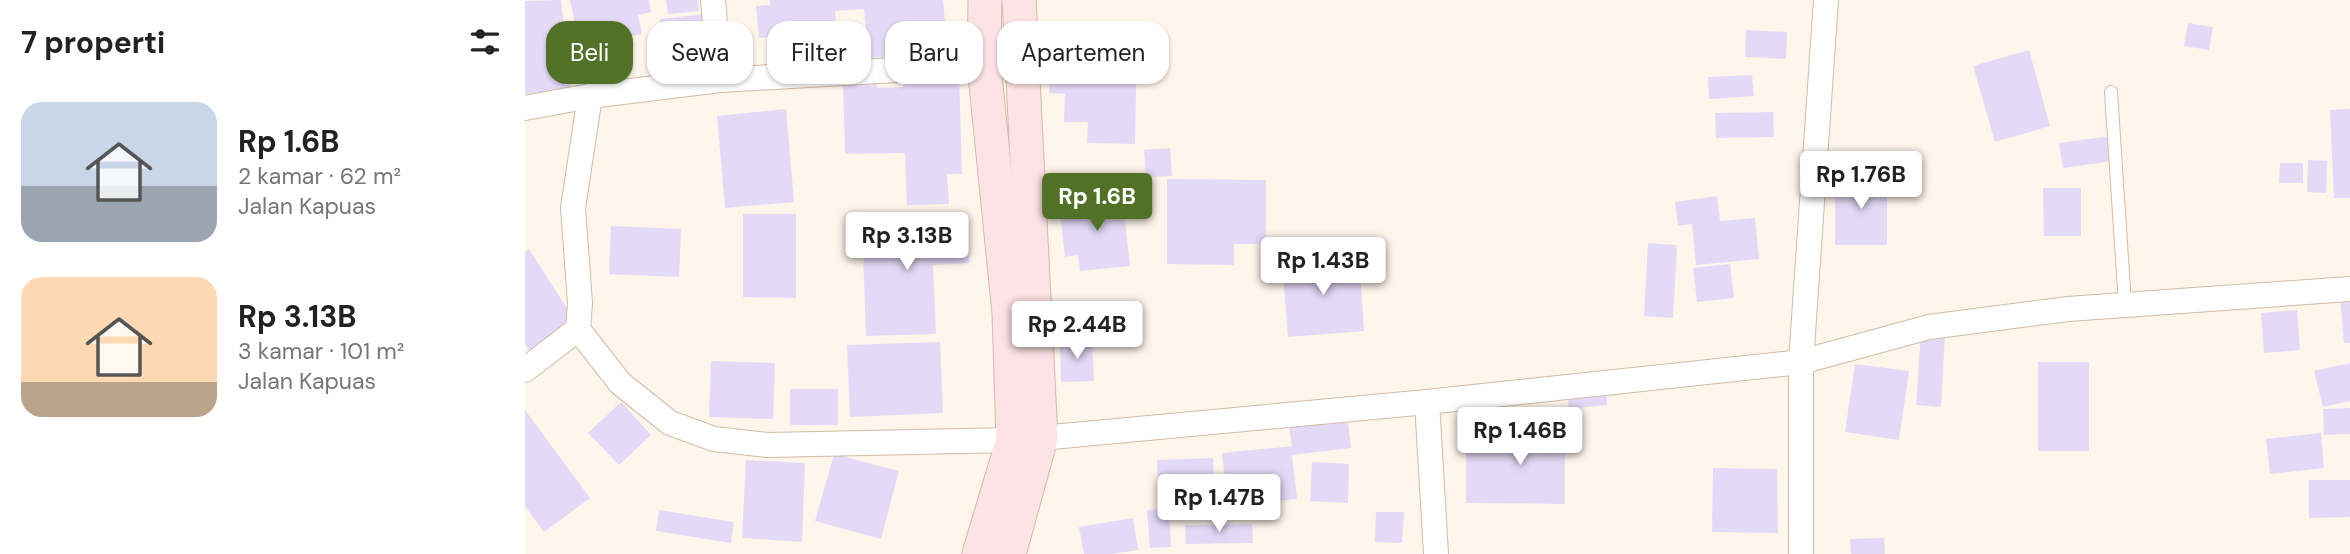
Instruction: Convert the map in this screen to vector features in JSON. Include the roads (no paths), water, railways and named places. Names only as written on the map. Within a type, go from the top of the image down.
[{"type":"street","points":[[713,0],[715,21]]},
{"type":"street","points":[[979,554],[1027,439],[1009,313],[984,65],[985,0]]},
{"type":"street","points":[[1009,554],[1027,439],[1019,0]]},
{"type":"street","points":[[1801,554],[1801,362],[1826,0]]},
{"type":"street","points":[[753,78],[984,65]]},
{"type":"street","points":[[525,108],[590,96],[688,84]]},
{"type":"street","points":[[590,96],[573,208],[579,293],[578,328],[620,383],[670,423],[713,439],[767,445],[1027,439],[1427,402],[1801,362],[1929,327],[2125,304],[2350,289]]},
{"type":"street","points":[[525,370],[578,328]]},
{"type":"street","points":[[1427,402],[1436,554]]},
{"type":"lane","points":[[2111,92],[2125,304]]}]
